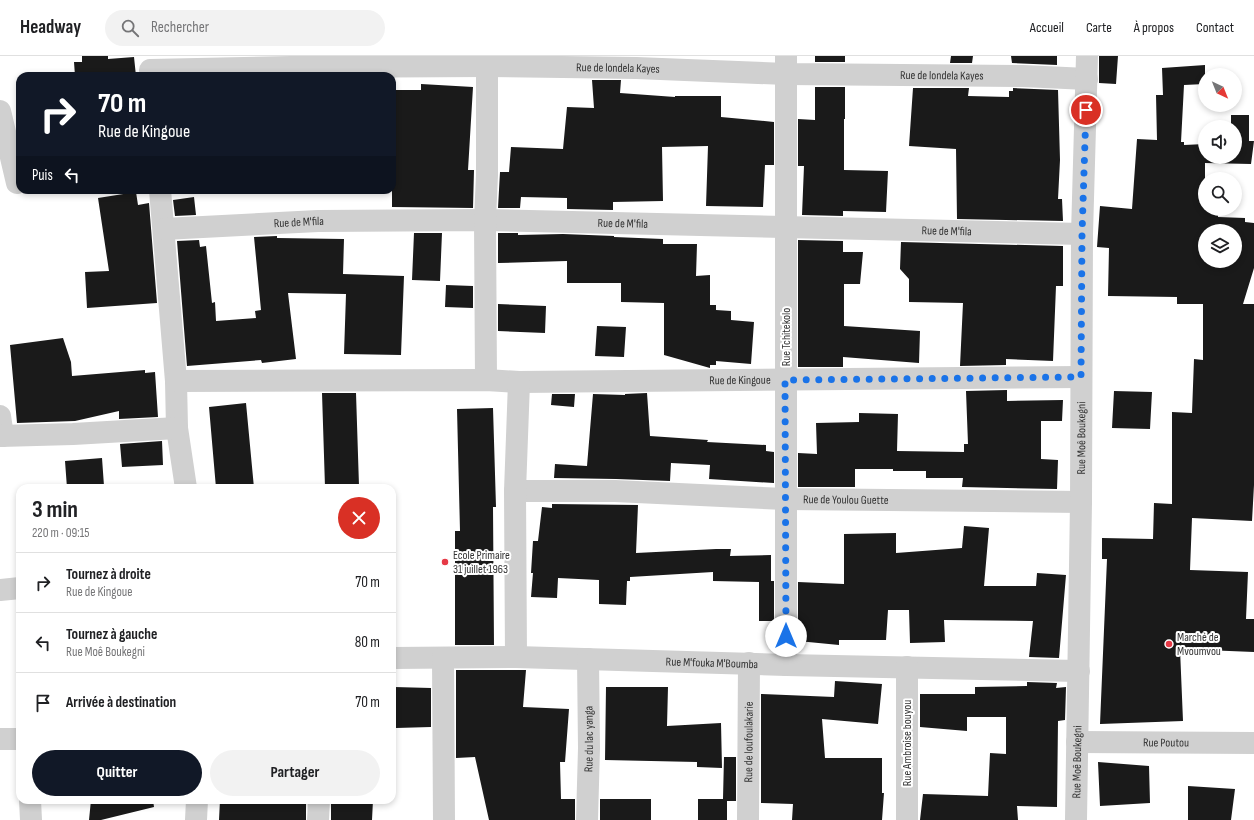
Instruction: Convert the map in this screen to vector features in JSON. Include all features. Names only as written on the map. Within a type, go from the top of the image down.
[{"type":"street","name":"Rue Moê Boukegni","points":[[1076,820],[1081,502],[1082,234],[1087,56]]},
{"type":"street","name":"Rue de londela Kayes","points":[[150,67],[284,67],[487,61],[636,68],[786,65],[1087,79]]},
{"type":"street","points":[[486,380],[485,220],[487,175],[487,61]]},
{"type":"street","name":"Rue Tchitekolo","points":[[786,65],[786,665]]},
{"type":"street","points":[[0,111],[12,184]]},
{"type":"street","points":[[160,194],[176,381],[177,428],[185,484]]},
{"type":"street","name":"Rue de M'fila","points":[[164,229],[318,221],[485,220],[1082,234]]},
{"type":"street","name":"Rue de Kingoue","points":[[176,381],[486,380],[519,382],[1081,377]]},
{"type":"street","points":[[516,657],[516,491],[519,382]]},
{"type":"street","points":[[1,429],[72,434],[177,428]]},
{"type":"street","name":"Rue de Youlou Guette","points":[[516,491],[614,491],[785,499],[1081,502]]},
{"type":"street","points":[[0,590],[16,588]]},
{"type":"street","name":"Rue M'fouka M'Boumba","points":[[396,658],[588,658],[786,665],[1079,671]]},
{"type":"street","points":[[443,658],[444,820]]},
{"type":"street","name":"Rue du lac yanga","points":[[588,658],[588,820]]},
{"type":"street","name":"Rue de loufoulakarie","points":[[748,820],[749,663]]},
{"type":"street","name":"Rue Ambroise bouyou","points":[[907,667],[907,820]]},
{"type":"street","points":[[0,740],[16,739]]},
{"type":"street","name":"Rue Poutou","points":[[1077,742],[1254,743]]},
{"type":"street","points":[[30,804],[31,820]]},
{"type":"street","points":[[196,820],[197,804]]},
{"type":"street","points":[[318,820],[319,804]]},
{"type":"building","points":[[82,56],[108,56],[108,59],[134,57],[136,72],[75,72],[74,62],[82,62]]},
{"type":"building","points":[[815,56],[845,56],[845,62],[815,62]]},
{"type":"building","points":[[951,56],[973,56],[972,63],[950,63]]},
{"type":"building","points":[[1011,56],[1057,56],[1057,65],[1012,63]]},
{"type":"building","points":[[1099,56],[1118,56],[1116,84],[1099,83]]},
{"type":"building","points":[[1205,65],[1205,68],[1198,68],[1198,84],[1184,85],[1181,142],[1184,142],[1184,145],[1198,144],[1198,164],[1205,164],[1205,172],[1198,172],[1198,216],[1245,218],[1245,222],[1254,223],[1254,268],[1243,304],[1254,304],[1254,485],[1252,521],[1192,518],[1190,570],[1248,572],[1246,619],[1254,619],[1254,652],[1180,649],[1183,721],[1100,724],[1107,559],[1102,559],[1102,538],[1153,539],[1154,503],[1172,504],[1172,412],[1192,413],[1194,359],[1203,360],[1203,304],[1177,304],[1177,297],[1108,296],[1109,248],[1097,247],[1100,206],[1132,209],[1137,139],[1157,140],[1156,95],[1163,95],[1162,68]]},
{"type":"building","points":[[592,80],[621,80],[620,93],[675,97],[721,96],[721,117],[774,122],[774,165],[765,165],[763,207],[706,206],[708,146],[662,147],[663,201],[613,202],[613,210],[567,209],[567,198],[521,197],[520,208],[498,208],[500,172],[509,172],[511,147],[563,149],[567,107],[594,108]]},
{"type":"building","points":[[421,84],[473,87],[468,170],[474,170],[473,208],[392,207],[392,194],[396,194],[396,90],[421,90]]},
{"type":"building","points":[[815,87],[845,87],[844,170],[888,171],[886,212],[843,211],[843,216],[802,215],[804,166],[798,166],[798,119],[815,120]]},
{"type":"building","points":[[913,88],[969,88],[968,96],[1009,97],[1009,91],[1013,91],[1013,88],[1058,90],[1060,160],[1058,199],[1062,199],[1063,221],[957,219],[956,149],[909,146]]},
{"type":"building","points":[[1231,115],[1249,115],[1249,141],[1254,141],[1251,164],[1242,164],[1242,120],[1231,120]]},
{"type":"building","points":[[123,194],[136,194],[138,205],[149,203],[157,303],[87,308],[85,272],[109,271],[98,198]]},
{"type":"building","points":[[194,197],[196,215],[175,216],[173,200]]},
{"type":"building","points":[[414,233],[442,233],[440,281],[412,280]]},
{"type":"building","points":[[498,233],[518,233],[518,235],[563,234],[614,236],[663,239],[663,244],[697,244],[696,276],[710,275],[710,305],[716,305],[716,310],[731,311],[731,320],[754,322],[751,364],[716,361],[716,365],[710,365],[710,368],[664,355],[664,303],[621,302],[621,283],[567,283],[567,261],[498,263]]},
{"type":"building","points":[[277,236],[277,238],[344,239],[343,274],[404,276],[401,355],[344,354],[346,294],[288,293],[296,359],[262,363],[261,360],[187,366],[177,241],[199,240],[200,247],[206,246],[212,303],[215,302],[216,321],[256,318],[255,311],[261,310],[254,237]]},
{"type":"building","points":[[798,240],[843,241],[843,252],[863,252],[860,284],[844,284],[844,326],[920,331],[919,363],[843,357],[843,367],[798,367]]},
{"type":"building","points":[[901,242],[1063,246],[1063,286],[1056,286],[1053,361],[1006,359],[1006,365],[960,366],[963,303],[909,302],[909,279],[900,269]]},
{"type":"building","points":[[446,285],[473,286],[473,308],[445,307]]},
{"type":"building","points":[[498,304],[546,306],[545,333],[498,331]]},
{"type":"building","points":[[597,326],[626,327],[624,357],[595,356]]},
{"type":"building","points":[[63,338],[71,362],[72,376],[145,370],[145,373],[155,372],[158,417],[119,419],[119,411],[75,421],[17,423],[10,345]]},
{"type":"building","points":[[1007,390],[1007,401],[1063,400],[1062,421],[1041,421],[1041,459],[1058,460],[1057,489],[962,487],[963,478],[926,478],[926,471],[893,471],[893,469],[855,469],[855,487],[798,487],[798,453],[817,454],[816,423],[859,422],[859,413],[898,414],[897,451],[964,452],[964,444],[968,444],[966,391]]},
{"type":"building","points":[[1114,391],[1152,392],[1150,429],[1112,428]]},
{"type":"building","points":[[322,393],[356,393],[359,484],[325,484]]},
{"type":"building","points":[[647,393],[650,436],[708,440],[707,442],[766,445],[766,451],[774,452],[774,483],[709,479],[710,465],[671,463],[670,481],[554,478],[555,464],[587,466],[593,394],[625,395]]},
{"type":"building","points":[[552,394],[575,394],[574,407],[551,405]]},
{"type":"building","points":[[246,403],[254,484],[216,484],[209,407]]},
{"type":"building","points":[[493,408],[496,507],[493,507],[494,645],[455,645],[455,531],[460,531],[457,409]]},
{"type":"building","points":[[162,441],[163,465],[122,467],[120,444]]},
{"type":"building","points":[[102,458],[104,484],[67,484],[65,461]]},
{"type":"building","points":[[552,504],[638,505],[636,553],[731,549],[730,556],[771,555],[771,581],[774,581],[774,621],[759,621],[759,582],[713,581],[713,572],[630,577],[630,581],[627,581],[626,605],[599,604],[599,580],[558,578],[557,598],[531,597],[533,541],[538,541],[542,507],[552,508]]},
{"type":"building","points":[[964,526],[989,528],[984,586],[1036,586],[1037,573],[1066,575],[1059,658],[1029,657],[1033,621],[944,620],[945,642],[910,643],[909,610],[888,610],[886,640],[839,640],[839,645],[798,641],[798,582],[844,584],[844,534],[896,533],[896,553],[962,548]]},
{"type":"building","points":[[456,670],[526,670],[523,707],[569,709],[565,762],[560,762],[561,799],[575,799],[575,820],[489,820],[475,757],[456,758]]},
{"type":"building","points":[[835,681],[882,684],[878,724],[822,719],[825,758],[882,758],[882,793],[884,793],[882,820],[792,820],[793,804],[761,803],[761,694],[834,697]]},
{"type":"building","points":[[1027,682],[1057,683],[1056,688],[1066,687],[1065,720],[1058,721],[1057,807],[1017,806],[1018,820],[920,820],[923,794],[988,796],[990,753],[1006,754],[1006,717],[967,717],[967,731],[920,727],[920,694],[975,694],[975,687],[1027,686]]},
{"type":"building","points":[[396,687],[431,688],[431,727],[396,728]]},
{"type":"building","points":[[606,687],[668,687],[667,726],[721,723],[722,768],[697,767],[697,762],[605,760]]},
{"type":"building","points":[[724,757],[736,757],[736,801],[727,801],[727,820],[698,820],[698,799],[723,799]]},
{"type":"building","points":[[1098,762],[1149,766],[1150,803],[1100,806]]},
{"type":"building","points":[[1188,786],[1235,789],[1231,820],[1188,820]]},
{"type":"building","points":[[600,799],[651,799],[651,820],[600,820]]},
{"type":"building","points":[[91,804],[154,804],[154,807],[101,820],[89,820]]},
{"type":"building","points":[[220,804],[306,804],[306,820],[219,820]]},
{"type":"building","points":[[331,804],[373,804],[372,820],[331,820]]},
{"type":"place","name":"Ecole Primaire 31 juillet 1963","points":[[445,562]]},
{"type":"place","name":"Marché de Mvoumvou","points":[[1169,644]]},
{"type":"route","points":[[786,636],[785,380],[1081,377],[1082,234],[1086,110]]}]
